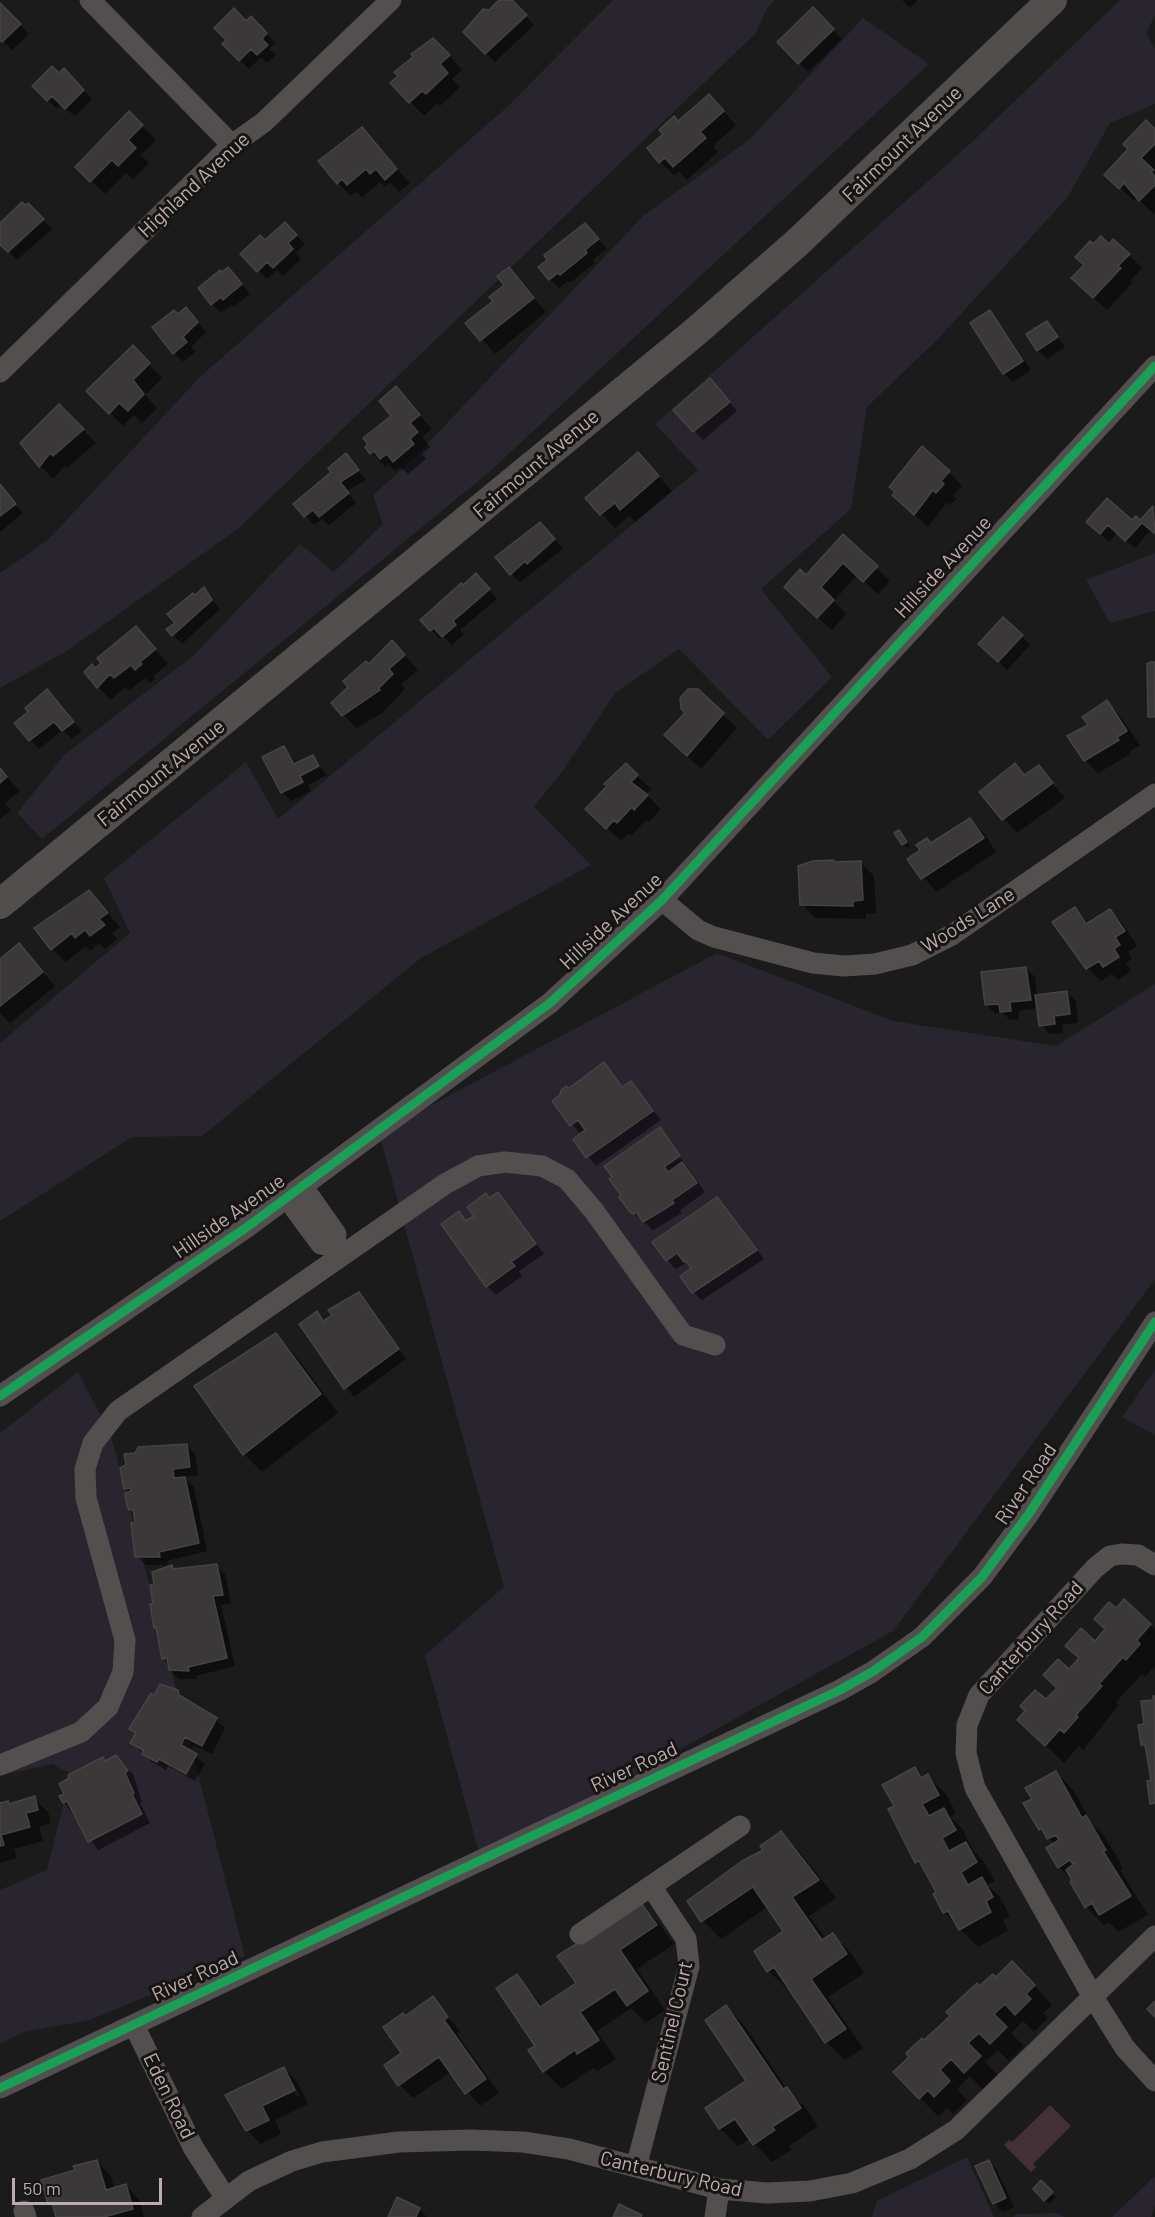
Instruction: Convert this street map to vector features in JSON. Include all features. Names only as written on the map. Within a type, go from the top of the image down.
[{"type":"main road","name":"Fairmount Avenue","points":[[0,904],[694,333],[798,242],[1052,0]]},
{"type":"street","points":[[90,0],[232,145]]},
{"type":"street","name":"Highland Avenue","points":[[0,372],[232,145],[264,122],[391,0]]},
{"type":"street","name":"Hillside Avenue","points":[[0,1396],[297,1195],[550,1003],[662,900],[1155,366]]},
{"type":"street","name":"Woods Lane","points":[[662,900],[698,930],[714,937],[813,963],[844,966],[875,964],[912,955],[952,935],[1155,794]]},
{"type":"street","points":[[0,1765],[81,1732],[108,1707],[123,1672],[125,1640],[86,1498],[85,1469],[93,1443],[118,1412],[338,1251],[445,1184],[478,1166],[505,1162],[542,1166],[567,1179],[683,1335],[715,1345]]},
{"type":"street","points":[[297,1195],[295,1209],[321,1244],[338,1251]]},
{"type":"street","name":"River Road","points":[[0,2088],[840,1689],[888,1660],[922,1637],[966,1594],[996,1559],[1155,1322]]},
{"type":"street","name":"Canterbury Road","points":[[1093,1997],[975,1788],[966,1753],[967,1725],[979,1695],[987,1684],[1095,1568],[1110,1556],[1121,1554],[1138,1555],[1155,1564]]},
{"type":"street","points":[[580,1934],[740,1826]]},
{"type":"street","name":"Sentinel Court","points":[[636,2167],[689,1966],[686,1939],[651,1886]]},
{"type":"street","name":"Canterbury Road","points":[[202,2217],[225,2197],[249,2181],[292,2161],[322,2152],[399,2142],[471,2140],[523,2142],[568,2149],[719,2189],[767,2193],[831,2188],[878,2174],[910,2159],[956,2130],[1155,1936]]},
{"type":"street","points":[[1093,1997],[1125,2048],[1155,2081]]},
{"type":"street","name":"Eden Road","points":[[134,2025],[193,2147],[225,2197]]},
{"type":"street","points":[[715,2217],[719,2189]]},
{"type":"shaded area","points":[[613,0],[775,0],[766,10],[756,33],[239,528],[67,651],[0,688],[0,573],[48,540],[200,377],[507,107]]},
{"type":"shaded area","points":[[1120,0],[1155,0],[1155,15],[1146,33],[1155,49],[1155,104],[1110,123],[1067,198],[939,338],[867,407],[851,509],[761,589],[832,677],[768,740],[679,649],[615,693],[564,769],[534,807],[591,865],[421,958],[202,1136],[132,1137],[0,1221],[0,1043],[130,933],[104,878],[246,762],[278,819],[698,470],[655,424],[971,143]]},
{"type":"shaded area","points":[[863,18],[929,64],[488,473],[42,839],[17,813],[65,754],[193,656],[300,544],[334,572],[383,524],[373,495],[411,461],[644,215],[749,140]]},
{"type":"shaded area","points":[[1155,553],[1155,611],[1110,623],[1086,580]]},
{"type":"shaded area","points":[[717,953],[893,1021],[1056,1046],[1155,984],[1155,1279],[893,1631],[481,1860],[425,1655],[504,1587],[379,1133]]},
{"type":"shaded area","points":[[1155,1370],[1155,1435],[1122,1417]]},
{"type":"shaded area","points":[[78,1372],[111,1436],[245,1956],[90,2020],[23,2032],[0,2044],[0,1890],[47,1870],[71,1774],[52,1764],[0,1776],[0,1433]]},
{"type":"shaded area","points":[[1050,2105],[1071,2126],[1033,2164],[1036,2167],[1031,2172],[1004,2145],[1009,2140],[1012,2142]]},
{"type":"shaded area","points":[[967,2157],[994,2217],[872,2217],[877,2201]]},
{"type":"shaded area","points":[[1155,2176],[1155,2206],[1151,2217],[1112,2217]]},
{"type":"shaded area","points":[[1056,2213],[1065,2217],[1013,2217],[1017,2214]]},
{"type":"building","points":[[499,0],[512,0],[527,15],[485,54],[463,32],[483,9],[489,10]]},
{"type":"building","points":[[0,3],[21,24],[2,42],[0,40]]},
{"type":"building","points":[[813,7],[834,29],[798,64],[777,42]]},
{"type":"building","points":[[234,8],[246,21],[251,16],[267,33],[262,39],[268,45],[257,55],[251,49],[239,61],[222,44],[226,40],[214,28]]},
{"type":"building","points":[[433,38],[450,55],[440,64],[448,73],[426,94],[422,91],[409,103],[390,83],[398,76],[394,72],[413,57],[411,54]]},
{"type":"building","points":[[52,66],[59,73],[64,68],[84,90],[65,109],[52,96],[47,101],[32,86]]},
{"type":"building","points":[[709,94],[724,111],[700,132],[706,138],[673,167],[665,158],[659,163],[647,148],[663,134],[659,130],[674,116],[678,121]]},
{"type":"building","points":[[129,111],[143,125],[128,140],[136,148],[118,166],[112,160],[90,182],[75,167]]},
{"type":"building","points":[[1146,120],[1155,129],[1155,144],[1141,158],[1154,170],[1151,172],[1155,176],[1155,185],[1139,201],[1124,183],[1119,189],[1104,175],[1128,149],[1123,144]]},
{"type":"building","points":[[362,127],[397,169],[385,180],[376,169],[370,174],[366,169],[347,185],[342,179],[337,184],[318,161]]},
{"type":"building","points":[[22,202],[25,205],[28,203],[44,219],[8,252],[0,245],[0,223]]},
{"type":"building","points":[[285,222],[297,235],[288,243],[293,249],[273,268],[267,262],[257,272],[240,254],[260,235],[265,240]]},
{"type":"building","points":[[585,223],[599,239],[585,250],[587,253],[560,275],[558,273],[549,280],[538,267],[547,260],[544,255]]},
{"type":"building","points":[[1101,236],[1109,244],[1113,239],[1130,254],[1118,266],[1121,268],[1093,298],[1071,278],[1084,265],[1075,257],[1090,241],[1093,244]]},
{"type":"building","points":[[228,267],[242,284],[223,300],[221,297],[211,305],[198,288],[220,270],[222,272]]},
{"type":"building","points":[[509,267],[534,298],[480,341],[465,323],[493,301],[489,297],[504,285],[497,276]]},
{"type":"building","points":[[186,307],[198,322],[183,337],[187,342],[173,354],[152,327],[174,310],[178,314]]},
{"type":"building","points":[[990,310],[1023,361],[1003,374],[970,323]]},
{"type":"building","points":[[1047,321],[1058,337],[1037,351],[1026,334]]},
{"type":"building","points":[[133,345],[150,363],[133,380],[144,394],[128,411],[119,403],[109,414],[86,391]]},
{"type":"building","points":[[710,378],[730,402],[693,432],[673,410]]},
{"type":"building","points":[[396,386],[420,415],[410,423],[418,432],[410,439],[414,444],[393,462],[387,454],[380,459],[374,451],[370,454],[365,447],[368,444],[363,438],[391,416],[379,401]]},
{"type":"building","points":[[59,404],[84,429],[53,456],[50,453],[39,467],[20,443]]},
{"type":"building","points":[[922,446],[950,471],[941,481],[944,484],[936,493],[933,490],[914,515],[892,495],[895,492],[889,487]]},
{"type":"building","points":[[638,452],[659,476],[620,510],[615,503],[600,515],[585,498]]},
{"type":"building","points":[[346,453],[359,470],[340,482],[349,493],[319,517],[313,510],[304,517],[293,504],[331,472],[328,468]]},
{"type":"building","points":[[0,484],[16,504],[0,516]]},
{"type":"building","points":[[1107,498],[1132,520],[1136,516],[1140,520],[1153,506],[1155,534],[1142,523],[1125,541],[1108,525],[1100,534],[1086,522]]},
{"type":"building","points":[[540,522],[555,539],[527,564],[525,561],[510,575],[495,557]]},
{"type":"building","points":[[843,534],[878,566],[863,582],[843,563],[821,587],[834,600],[817,618],[784,587],[800,569],[806,575]]},
{"type":"building","points":[[476,573],[490,589],[453,621],[456,625],[442,637],[434,628],[430,631],[420,620],[461,583],[463,585]]},
{"type":"building","points":[[204,587],[212,600],[172,636],[166,629],[175,623],[167,614]]},
{"type":"building","points":[[1003,617],[1023,635],[998,662],[978,644]]},
{"type":"building","points":[[136,626],[156,649],[140,662],[142,664],[135,670],[131,665],[114,678],[110,674],[97,688],[84,672],[92,664],[95,668],[101,663],[97,658]]},
{"type":"building","points":[[392,640],[405,655],[389,669],[393,674],[379,688],[380,690],[342,716],[331,703],[348,687],[343,681],[366,661],[369,664]]},
{"type":"building","points":[[1155,662],[1155,717],[1148,717],[1147,664]]},
{"type":"building","points":[[47,689],[74,722],[62,731],[54,722],[29,741],[14,723],[28,712],[25,708]]},
{"type":"building","points":[[688,689],[698,689],[724,713],[687,756],[664,735],[685,713],[681,709],[680,698]]},
{"type":"building","points":[[1107,700],[1127,731],[1117,737],[1119,740],[1084,761],[1067,736],[1088,725],[1082,717]]},
{"type":"building","points":[[284,746],[294,764],[313,755],[319,766],[300,776],[303,782],[281,793],[262,757]]},
{"type":"building","points":[[626,763],[638,775],[631,782],[648,795],[634,810],[632,807],[617,823],[614,820],[606,829],[585,809],[607,786],[604,784]]},
{"type":"building","points":[[1015,763],[1024,775],[1039,765],[1053,783],[1002,820],[979,792]]},
{"type":"building","points":[[0,768],[7,777],[0,783]]},
{"type":"building","points":[[970,818],[984,838],[921,879],[907,859],[920,850],[916,845],[927,838],[931,843]]},
{"type":"building","points":[[899,830],[907,842],[902,845],[894,833]]},
{"type":"building","points":[[834,860],[834,862],[861,861],[863,900],[853,901],[853,906],[800,905],[798,866],[813,861]]},
{"type":"building","points":[[89,890],[108,913],[99,919],[105,925],[90,936],[85,930],[75,938],[72,933],[51,950],[34,928]]},
{"type":"building","points":[[1075,907],[1086,924],[1110,909],[1125,931],[1115,937],[1120,945],[1114,949],[1119,957],[1103,967],[1099,961],[1086,969],[1052,922]]},
{"type":"building","points":[[19,943],[43,972],[0,1006],[0,959]]},
{"type":"building","points":[[1026,967],[1031,1000],[1010,1002],[1011,1011],[1000,1012],[999,1004],[985,1005],[981,972]]},
{"type":"building","points":[[1067,991],[1070,1014],[1054,1016],[1055,1024],[1039,1026],[1035,995]]},
{"type":"building","points":[[604,1062],[622,1087],[631,1081],[653,1111],[586,1158],[573,1139],[585,1130],[578,1120],[570,1126],[552,1101],[566,1086],[569,1088]]},
{"type":"building","points":[[660,1127],[680,1156],[664,1167],[668,1172],[682,1162],[697,1183],[672,1200],[674,1203],[643,1222],[636,1212],[634,1214],[630,1212],[619,1197],[621,1195],[609,1179],[612,1177],[604,1166]]},
{"type":"building","points":[[498,1192],[536,1244],[511,1262],[515,1266],[486,1287],[441,1224],[459,1211],[466,1221],[474,1216],[467,1207],[486,1193],[489,1198]]},
{"type":"building","points":[[717,1197],[757,1250],[692,1293],[680,1276],[691,1268],[686,1261],[684,1262],[677,1253],[666,1261],[652,1242]]},
{"type":"building","points":[[359,1292],[399,1349],[344,1389],[299,1324],[317,1311],[323,1321],[332,1315],[328,1310]]},
{"type":"building","points":[[276,1333],[321,1394],[243,1455],[194,1386]]},
{"type":"building","points":[[187,1444],[190,1467],[173,1469],[174,1478],[185,1477],[199,1543],[159,1552],[160,1557],[135,1557],[131,1523],[135,1522],[133,1510],[129,1510],[127,1506],[125,1493],[131,1491],[130,1488],[124,1489],[120,1468],[126,1465],[124,1454],[135,1453],[138,1447]]},
{"type":"building","points":[[217,1564],[223,1595],[213,1596],[227,1658],[188,1667],[189,1671],[169,1670],[167,1658],[162,1659],[156,1627],[154,1628],[150,1604],[153,1604],[150,1585],[154,1584],[152,1572],[172,1565],[173,1569]]},
{"type":"building","points":[[1124,1599],[1151,1624],[1137,1640],[1140,1644],[1126,1660],[1123,1657],[1099,1684],[1102,1686],[1076,1715],[1078,1717],[1064,1733],[1060,1729],[1045,1746],[1017,1720],[1025,1711],[1020,1706],[1035,1690],[1046,1699],[1057,1688],[1043,1675],[1058,1659],[1069,1669],[1079,1658],[1065,1646],[1081,1628],[1095,1641],[1105,1629],[1094,1619],[1109,1602],[1116,1608]]},
{"type":"building","points":[[160,1684],[178,1690],[179,1695],[217,1718],[202,1746],[185,1737],[181,1745],[197,1754],[186,1774],[159,1759],[157,1762],[142,1754],[143,1750],[130,1743],[136,1733],[129,1729],[151,1693],[154,1695]]},
{"type":"building","points":[[1155,1696],[1155,1803],[1150,1804],[1147,1781],[1151,1780],[1145,1745],[1141,1745],[1138,1725],[1144,1724],[1141,1701],[1153,1700]]},
{"type":"building","points":[[116,1755],[128,1771],[125,1773],[142,1814],[88,1842],[67,1801],[63,1803],[59,1796],[64,1794],[59,1784],[69,1778],[68,1775],[103,1757],[105,1761]]},
{"type":"building","points":[[915,1767],[921,1778],[928,1774],[939,1795],[922,1804],[929,1816],[944,1808],[956,1830],[942,1838],[949,1851],[966,1842],[977,1862],[961,1872],[968,1885],[982,1877],[993,1897],[986,1901],[991,1912],[959,1930],[948,1911],[943,1913],[933,1894],[936,1892],[919,1861],[915,1863],[888,1809],[894,1806],[882,1785]]},
{"type":"building","points":[[1056,1771],[1082,1818],[1086,1815],[1106,1850],[1103,1851],[1131,1896],[1099,1915],[1092,1903],[1085,1908],[1070,1882],[1072,1880],[1066,1870],[1076,1862],[1073,1864],[1070,1860],[1058,1868],[1046,1848],[1059,1840],[1056,1835],[1047,1839],[1023,1803],[1032,1799],[1025,1788]]},
{"type":"building","points":[[35,1796],[38,1810],[26,1813],[30,1827],[1,1835],[4,1845],[0,1846],[0,1803],[8,1801],[9,1804]]},
{"type":"building","points":[[781,1831],[819,1880],[792,1897],[822,1940],[833,1933],[847,1954],[811,1979],[846,2029],[825,2043],[774,1967],[767,1972],[754,1951],[783,1931],[753,1887],[701,1922],[687,1901],[742,1861],[763,1850],[760,1846]]},
{"type":"building","points":[[641,1903],[657,1925],[620,1950],[648,1991],[627,2006],[615,1989],[580,2012],[599,2040],[577,2054],[575,2050],[543,2072],[528,2050],[535,2046],[496,1988],[517,1974],[540,2007],[576,1983],[557,1956]]},
{"type":"building","points":[[1012,1961],[1035,1985],[1026,1994],[1031,1999],[1015,2015],[1005,2004],[994,2014],[1007,2027],[990,2044],[979,2033],[968,2043],[981,2056],[964,2073],[951,2059],[940,2070],[950,2081],[934,2097],[928,2090],[919,2099],[893,2072],[909,2057],[906,2053],[950,2016],[946,2012],[977,1983],[979,1986],[993,1974],[996,1977]]},
{"type":"building","points":[[433,1996],[448,2017],[444,2020],[486,2079],[465,2094],[439,2057],[398,2086],[384,2065],[401,2053],[383,2027],[403,2013],[405,2016]]},
{"type":"building","points":[[1155,2001],[1155,2017],[1147,2009]]},
{"type":"building","points":[[726,2005],[783,2089],[787,2087],[801,2108],[772,2127],[775,2130],[753,2145],[735,2119],[719,2129],[705,2108],[746,2081],[705,2020]]},
{"type":"building","points":[[284,2067],[295,2090],[262,2106],[269,2120],[246,2131],[225,2095]]},
{"type":"building","points":[[97,2160],[106,2190],[126,2184],[133,2209],[104,2217],[56,2217],[52,2203],[48,2204],[41,2180],[75,2170],[73,2166]]},
{"type":"building","points":[[989,2160],[1006,2198],[993,2204],[975,2166]]},
{"type":"building","points":[[1041,2180],[1053,2192],[1044,2201],[1033,2189]]},
{"type":"building","points":[[397,2197],[420,2208],[416,2217],[388,2217]]},
{"type":"building","points":[[619,2204],[642,2215],[641,2217],[613,2217]]},
{"type":"cycle path","points":[[0,1396],[247,1227],[550,1003],[662,900],[1155,366]]},
{"type":"cycle path","points":[[0,2088],[840,1690],[872,1672],[922,1637],[982,1577],[1028,1515],[1155,1322]]}]
